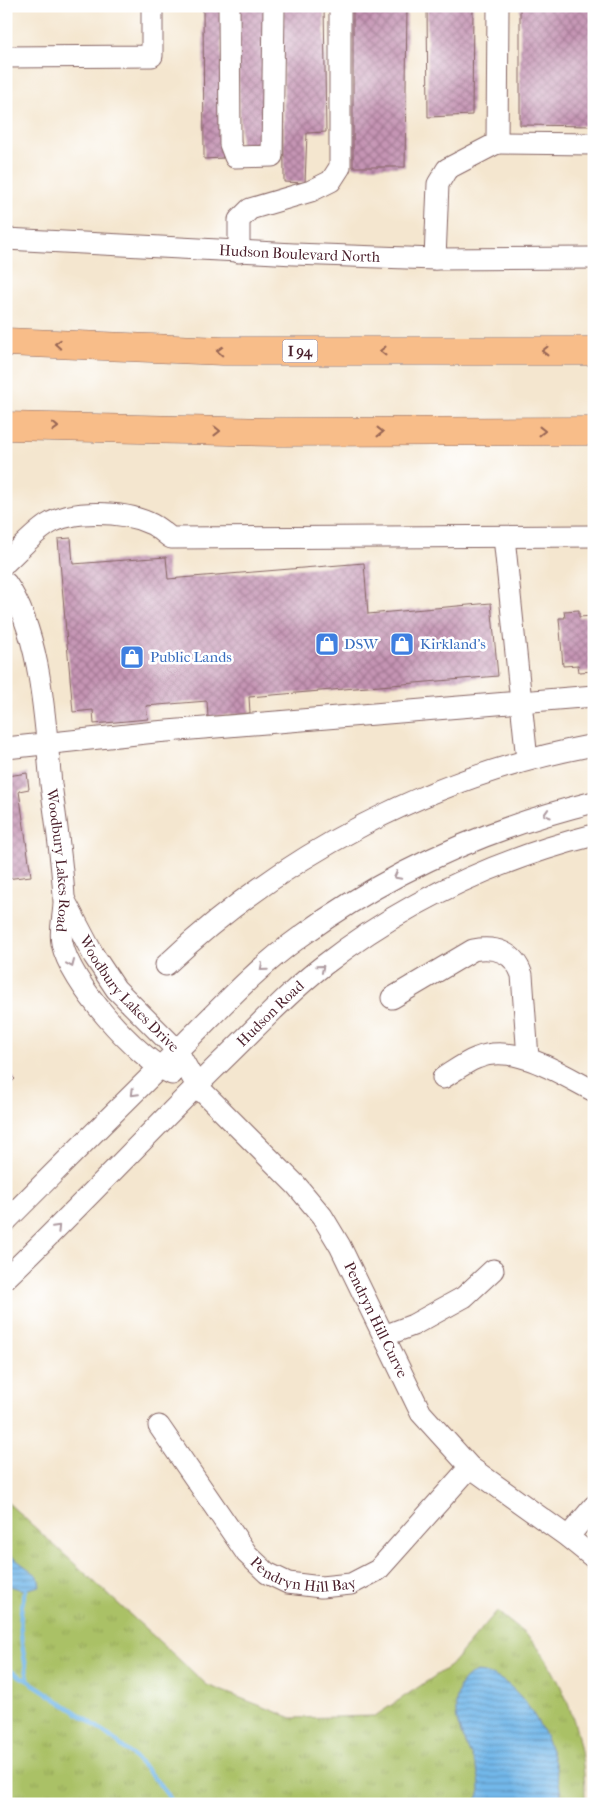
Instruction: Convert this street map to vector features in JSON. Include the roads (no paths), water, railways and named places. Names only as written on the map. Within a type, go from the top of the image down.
[{"type":"highway","name":"I 94","points":[[6,342],[223,351],[594,351]]},
{"type":"highway","points":[[6,426],[275,432],[594,431]]},
{"type":"street","points":[[6,57],[152,56],[152,6]]},
{"type":"street","points":[[230,6],[230,144],[235,157],[272,156],[274,6]]},
{"type":"street","points":[[239,252],[239,220],[250,209],[311,191],[331,181],[340,166],[340,6]]},
{"type":"street","points":[[497,143],[498,6]]},
{"type":"street","points":[[435,258],[438,184],[447,169],[497,143],[594,144]]},
{"type":"street","name":"Hudson Boulevard North","points":[[6,239],[239,252],[435,258],[594,258]]},
{"type":"street","points":[[6,562],[47,525],[69,516],[96,514],[121,515],[149,523],[171,538],[594,536]]},
{"type":"street","points":[[504,537],[527,760]]},
{"type":"street","name":"Woodbury Lakes Road","points":[[6,583],[25,618],[31,639],[47,743],[64,899],[62,942],[74,972],[94,1002],[139,1051],[159,1068],[197,1086]]},
{"type":"street","points":[[6,748],[594,696]]},
{"type":"street","points":[[166,965],[226,912],[250,894],[352,831],[441,790],[527,760],[594,745]]},
{"type":"street","points":[[6,1221],[177,1050],[259,971],[298,938],[382,883],[465,843],[549,813],[594,802]]},
{"type":"street","name":"Hudson Road","points":[[6,1278],[197,1086],[322,966],[398,914],[476,873],[517,857],[594,835]]},
{"type":"street","name":"Woodbury Lakes Drive","points":[[64,899],[94,956],[116,989],[177,1050],[197,1086]]},
{"type":"street","points":[[392,998],[474,950],[488,948],[507,953],[518,965],[522,975],[528,1058]]},
{"type":"street","points":[[444,1078],[478,1057],[498,1054],[528,1058],[594,1091]]},
{"type":"street","name":"Pendryn Hill Curve","points":[[197,1086],[296,1185],[322,1216],[340,1246],[421,1413],[470,1467],[568,1537],[594,1558]]},
{"type":"street","points":[[384,1336],[414,1325],[464,1297],[493,1270]]},
{"type":"street","name":"Pendryn Hill Bay","points":[[159,1426],[247,1554],[267,1573],[288,1583],[320,1587],[351,1584],[378,1570],[470,1467]]},
{"type":"street","points":[[568,1537],[594,1506]]},
{"type":"water","points":[[6,1552],[38,1576],[40,1586],[24,1590],[6,1585]]},
{"type":"water","points":[[477,1672],[490,1675],[514,1689],[532,1712],[551,1750],[563,1804],[475,1804],[480,1791],[479,1776],[460,1731],[456,1707],[462,1682],[469,1675]]},
{"type":"waterway","points":[[26,1590],[20,1623],[28,1679]]},
{"type":"waterway","points":[[6,1669],[76,1712],[122,1746],[149,1773],[174,1804]]},
{"type":"place","name":"DSW","points":[[327,644]]},
{"type":"place","name":"Kirkland's","points":[[402,644]]},
{"type":"place","name":"Public Lands","points":[[132,657]]}]
